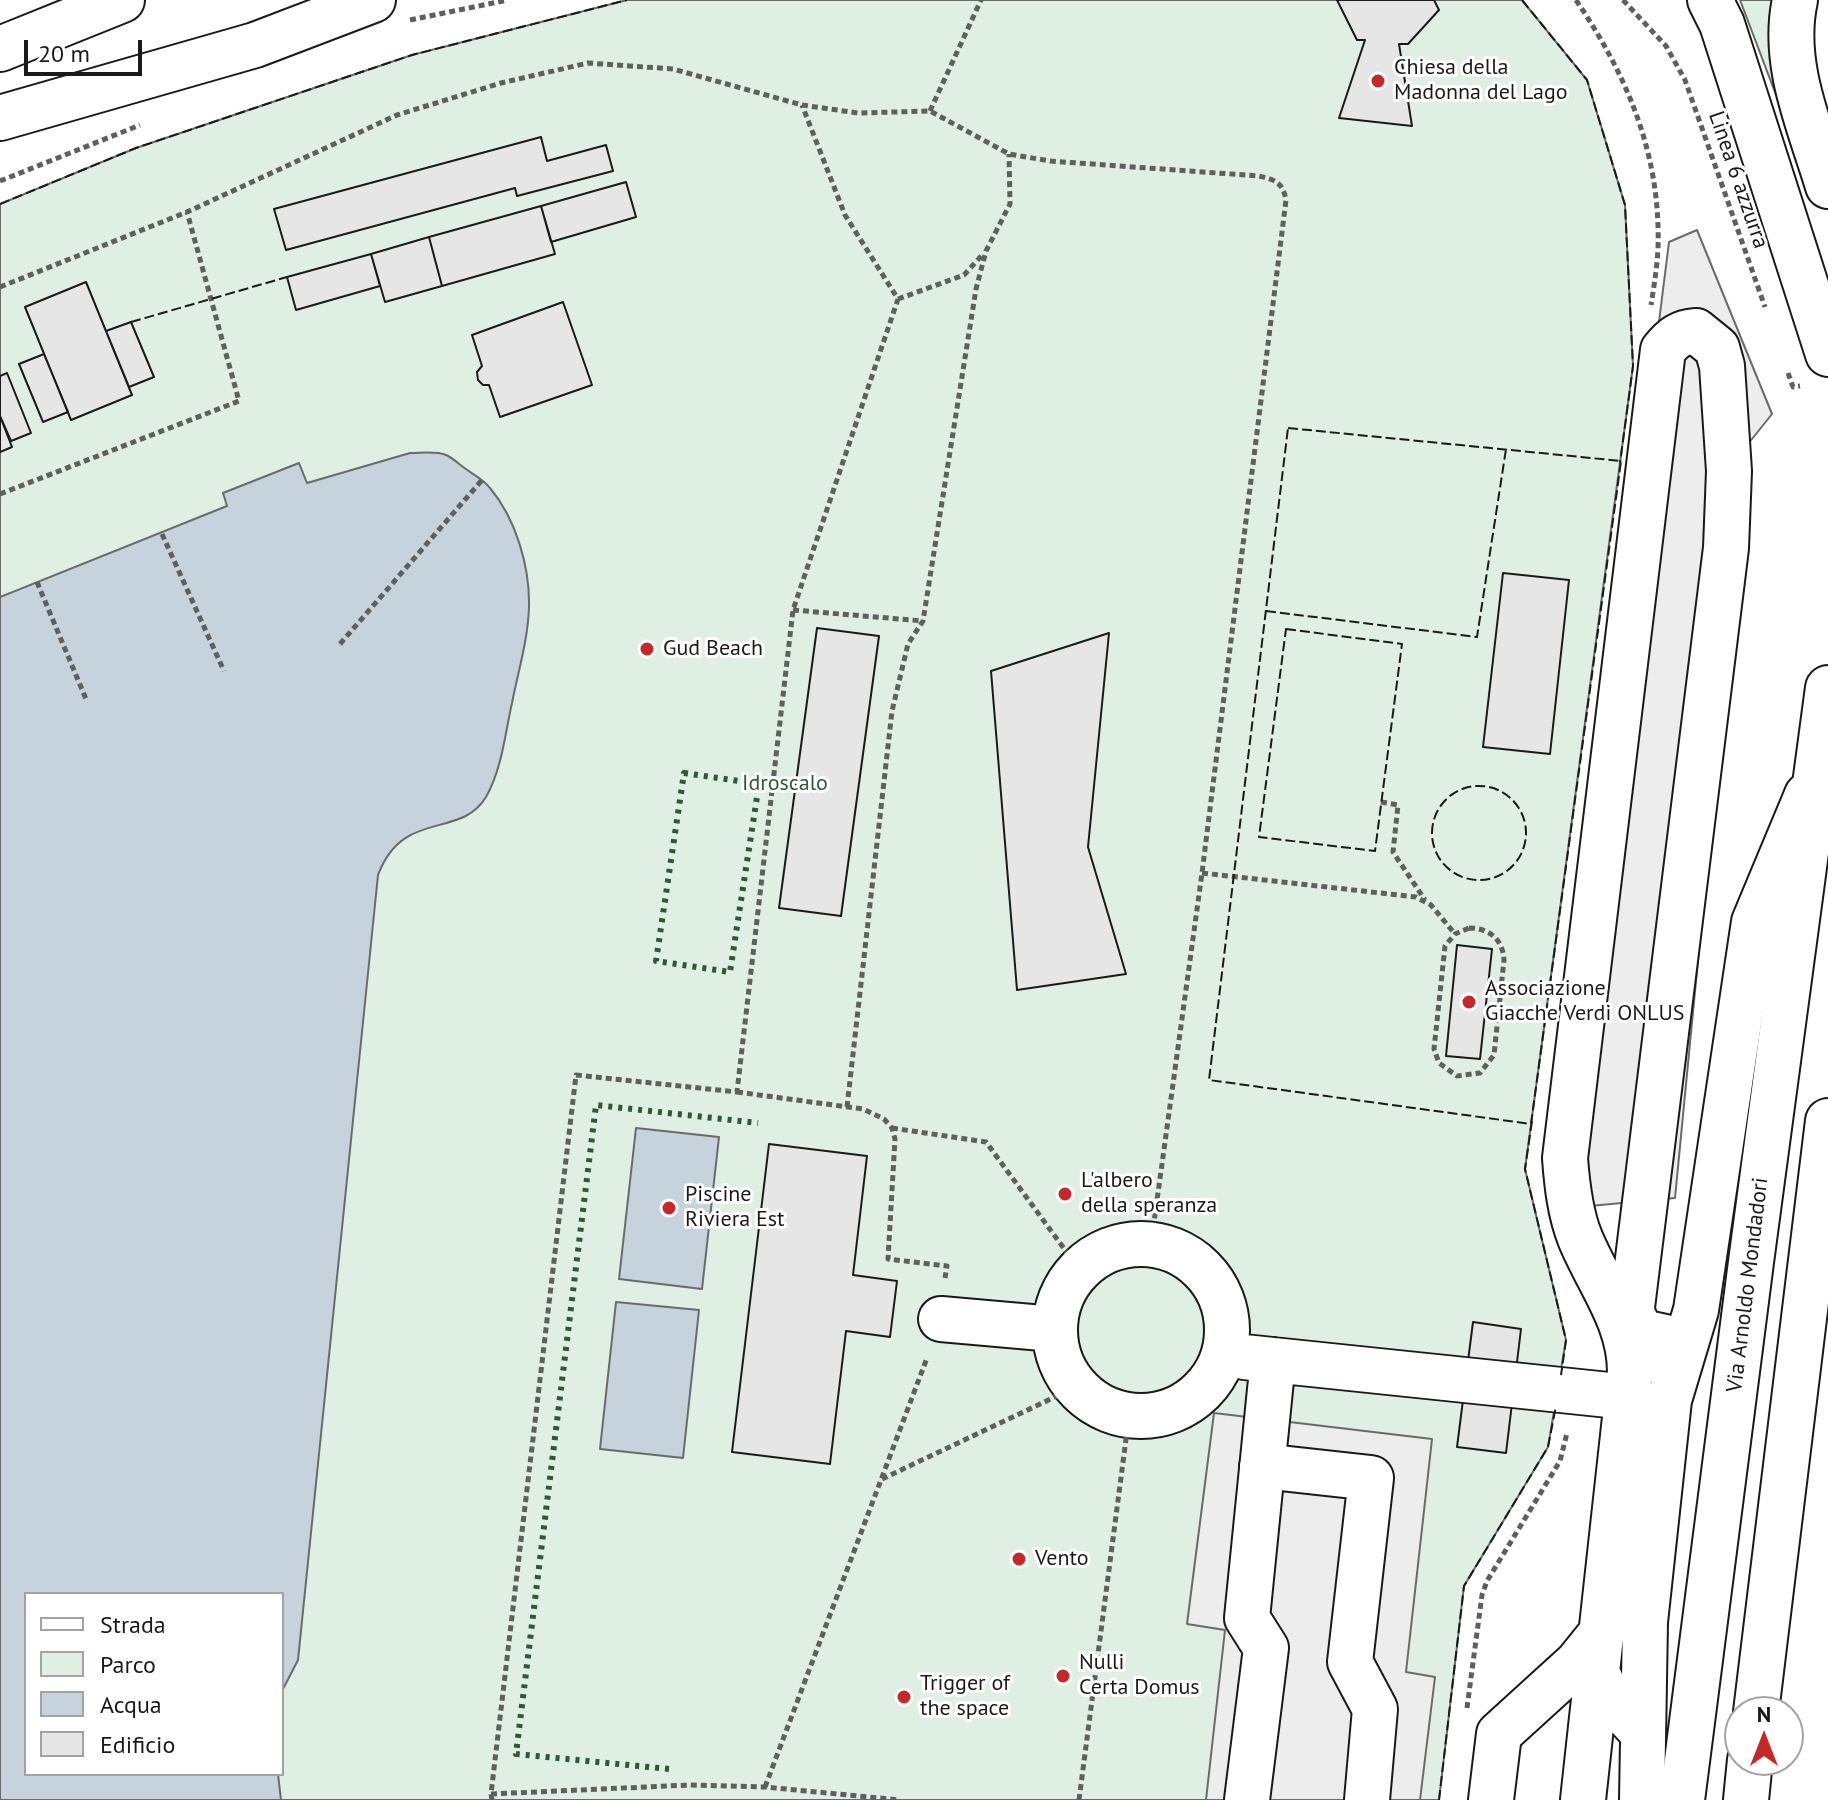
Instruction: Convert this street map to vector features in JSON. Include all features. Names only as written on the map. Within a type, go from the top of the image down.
[{"type":"main road","points":[[0,49],[122,0]]},
{"type":"main road","points":[[0,116],[287,0]]},
{"type":"main road","points":[[0,116],[255,45],[373,0]]},
{"type":"main road","points":[[1710,0],[1722,24],[1828,354]]},
{"type":"main road","points":[[1795,0],[1791,35],[1794,72],[1828,186]]},
{"type":"main road","points":[[1583,1800],[1629,1384],[1629,1345],[1575,1222],[1565,1158],[1663,350],[1672,339],[1684,332],[1696,331],[1717,348],[1722,366],[1729,497],[1726,548],[1632,1307],[1633,1316],[1642,1332],[1651,1336],[1681,1323]]},
{"type":"main road","name":"Via Arnoldo Mondadori","points":[[1682,1800],[1828,688]]},
{"type":"main road","points":[[1642,1800],[1645,1622],[1669,1400],[1681,1323],[1754,922],[1817,771]]},
{"type":"main road","points":[[1758,1696],[1828,1121]]},
{"type":"main road","points":[[1125,1244],[1151,1244],[1180,1252],[1204,1270],[1221,1295],[1228,1324],[1225,1354],[1214,1377],[1198,1395],[1177,1408],[1153,1416],[1129,1416],[1100,1406],[1076,1387],[1060,1360],[1054,1329],[1057,1307],[1065,1287],[1079,1269],[1100,1253],[1125,1244]]},
{"type":"main road","points":[[941,1319],[1054,1329]]},
{"type":"main road","points":[[1629,1384],[1636,1363],[1681,1323]]},
{"type":"main road","points":[[1225,1354],[1577,1391],[1629,1384]]},
{"type":"main road","points":[[1247,1800],[1266,1648],[1247,1618],[1273,1360]]},
{"type":"main road","points":[[1262,1466],[1371,1478],[1350,1662],[1375,1709],[1367,1800]]},
{"type":"main road","points":[[1599,1652],[1607,1694],[1643,1733]]},
{"type":"main road","points":[[1491,1800],[1499,1734],[1577,1663],[1599,1652]]},
{"type":"main road","points":[[1746,1800],[1748,1776]]},
{"type":"path","points":[[930,111],[981,0]]},
{"type":"path","name":"Linea 6 azzurra","points":[[1623,0],[1666,46],[1685,80],[1767,313]]},
{"type":"path","points":[[0,287],[187,212],[397,115],[501,83],[588,63],[673,69],[802,105],[858,113],[930,111],[1009,154],[1050,161],[1259,176],[1276,180],[1284,188],[1286,200],[1202,873],[1151,1244]]},
{"type":"path","points":[[802,105],[845,215],[898,299]]},
{"type":"path","points":[[847,1107],[892,711],[908,644],[923,621],[976,289],[986,251],[1010,204],[1009,154]]},
{"type":"path","points":[[0,494],[239,401],[187,212]]},
{"type":"path","points":[[898,299],[964,275],[986,251]]},
{"type":"path","points":[[737,1092],[793,610],[898,299]]},
{"type":"path","points":[[1788,372],[1793,387]]},
{"type":"path","points":[[340,644],[482,480]]},
{"type":"path","points":[[162,534],[224,671]]},
{"type":"path","points":[[37,582],[86,699]]},
{"type":"path","points":[[793,610],[923,621]]},
{"type":"path","points":[[1381,802],[1398,805],[1393,852],[1426,901],[1455,934]]},
{"type":"path","points":[[1202,873],[1416,897],[1426,901]]},
{"type":"path","points":[[1469,928],[1484,930],[1497,939],[1504,953],[1494,1055],[1486,1069],[1465,1077],[1444,1069],[1434,1049],[1443,954],[1445,946],[1455,934],[1469,928]]},
{"type":"path","points":[[900,1800],[765,1787],[690,1785],[491,1797],[576,1075],[847,1107],[874,1113],[892,1128],[986,1142],[1079,1269]]},
{"type":"path","points":[[765,1787],[941,1319],[947,1266],[888,1259],[895,1139],[892,1128]]},
{"type":"path","points":[[881,1480],[1076,1387]]},
{"type":"path","points":[[1467,1709],[1482,1595],[1487,1581],[1560,1461],[1577,1391]]},
{"type":"path","points":[[1079,1800],[1129,1416]]},
{"type":"green space","name":"Idroscalo","points":[[627,0],[1522,0],[1587,80],[1625,205],[1633,366],[1525,1169],[1566,1340],[1548,1447],[1464,1586],[1439,1800],[0,1800],[0,204],[136,148],[412,55]]},
{"type":"green space","points":[[1740,0],[1780,0],[1792,137]]},
{"type":"shaded area","points":[[1697,230],[1772,414],[1748,444],[1675,1198],[1558,1209],[1552,1174],[1669,242]]},
{"type":"shaded area","points":[[1214,1413],[1432,1439],[1406,1672],[1435,1677],[1420,1800],[1206,1800],[1225,1630],[1187,1624]]},
{"type":"water","points":[[410,453],[449,456],[485,482],[499,500],[520,544],[529,592],[525,644],[496,775],[486,797],[475,810],[462,818],[416,832],[402,841],[389,854],[378,875],[298,1660],[284,1687],[284,1592],[24,1592],[24,1776],[278,1776],[281,1800],[0,1800],[0,597],[227,506],[223,493],[299,463],[307,483]]},
{"type":"water","name":"Piscine Riviera Est","points":[[636,1128],[719,1137],[702,1289],[619,1279]]},
{"type":"water","points":[[616,1302],[699,1310],[683,1458],[600,1449]]},
{"type":"building","name":"Chiesa della Madonna del Lago","points":[[1337,0],[1434,0],[1439,10],[1408,44],[1399,44],[1412,126],[1339,118],[1365,40],[1357,40]]},
{"type":"building","points":[[541,137],[547,161],[606,145],[613,171],[517,196],[515,188],[286,250],[274,209]]},
{"type":"building","points":[[626,182],[636,217],[551,242],[541,206]]},
{"type":"building","points":[[541,206],[555,254],[442,286],[429,237]]},
{"type":"building","points":[[429,237],[442,286],[385,302],[371,254]]},
{"type":"building","points":[[371,254],[380,286],[296,310],[287,277]]},
{"type":"building","points":[[86,282],[132,395],[71,420],[25,307]]},
{"type":"building","points":[[563,302],[592,385],[500,417],[489,385],[483,385],[478,380],[477,372],[482,366],[472,335]]},
{"type":"building","points":[[131,322],[154,377],[129,387],[106,331]]},
{"type":"building","points":[[44,354],[68,412],[43,422],[19,364]]},
{"type":"building","points":[[7,373],[31,433],[11,441],[0,416],[0,376]]},
{"type":"building","points":[[0,416],[12,447],[0,452]]},
{"type":"building","points":[[1503,573],[1569,580],[1550,754],[1483,747]]},
{"type":"building","points":[[817,628],[879,636],[841,916],[779,908]]},
{"type":"building","points":[[1109,633],[1088,847],[1126,974],[1017,990],[991,671]]},
{"type":"building","name":"Associazione Giacche Verdi ONLUS","points":[[1457,945],[1492,949],[1480,1059],[1446,1056]]},
{"type":"building","points":[[769,1144],[867,1156],[853,1275],[897,1281],[890,1337],[846,1331],[830,1464],[732,1452]]},
{"type":"building","points":[[1473,1322],[1521,1329],[1506,1453],[1457,1447]]},
{"type":"hedge","points":[[684,773],[759,784],[730,972],[656,961],[684,773]]},
{"type":"hedge","points":[[669,1769],[516,1754],[596,1105],[758,1123]]},
{"type":"fence","points":[[0,204],[136,148],[412,55],[627,0]]},
{"type":"fence","points":[[1522,0],[1587,80],[1625,205],[1633,366],[1620,463]]},
{"type":"fence","points":[[131,322],[287,277]]},
{"type":"fence","points":[[1288,428],[1621,461],[1531,1124],[1209,1080],[1288,428]]},
{"type":"fence","points":[[1266,611],[1477,637],[1506,449]]},
{"type":"fence","points":[[1286,629],[1402,644],[1375,851],[1259,837],[1286,629]]},
{"type":"fence","points":[[1479,786],[1497,790],[1512,800],[1522,815],[1526,833],[1522,851],[1512,866],[1497,876],[1479,880],[1461,876],[1446,866],[1436,851],[1432,833],[1436,815],[1446,800],[1461,790],[1479,786]]},
{"type":"fence","points":[[1532,1121],[1525,1169],[1566,1340],[1561,1375]]},
{"type":"fence","points":[[1439,1800],[1464,1586],[1548,1447],[1556,1406]]},
{"type":"place","name":"Chiesa della Madonna del Lago","points":[[1378,81]]},
{"type":"place","name":"Gud Beach","points":[[647,649]]},
{"type":"place","name":"Associazione Giacche Verdi ONLUS","points":[[1469,1002]]},
{"type":"place","name":"L'albero della speranza","points":[[1065,1194]]},
{"type":"place","name":"Piscine Riviera Est","points":[[669,1208]]},
{"type":"place","name":"Vento","points":[[1019,1559]]},
{"type":"place","name":"Nulli Certa Domus","points":[[1063,1676]]},
{"type":"place","name":"Trigger of the space","points":[[904,1697]]}]
